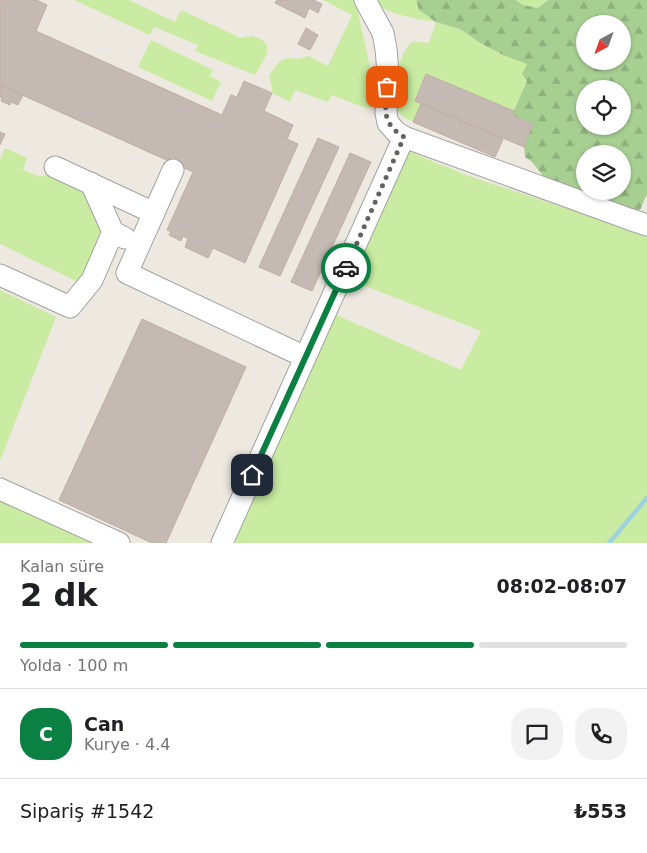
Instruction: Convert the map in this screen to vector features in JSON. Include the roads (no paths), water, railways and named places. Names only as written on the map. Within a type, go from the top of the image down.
[{"type":"lane","points":[[365,0],[383,33],[388,72],[386,113],[388,123],[396,132],[404,137],[647,224]]},
{"type":"lane","points":[[222,543],[404,137]]},
{"type":"lane","points":[[55,167],[154,214]]},
{"type":"lane","points":[[172,170],[128,273],[305,357]]},
{"type":"lane","points":[[91,183],[113,232],[140,246]]},
{"type":"lane","points":[[0,275],[70,307],[92,280],[113,232]]},
{"type":"lane","points":[[0,490],[119,543]]},
{"type":"waterway","points":[[609,543],[647,498]]}]
